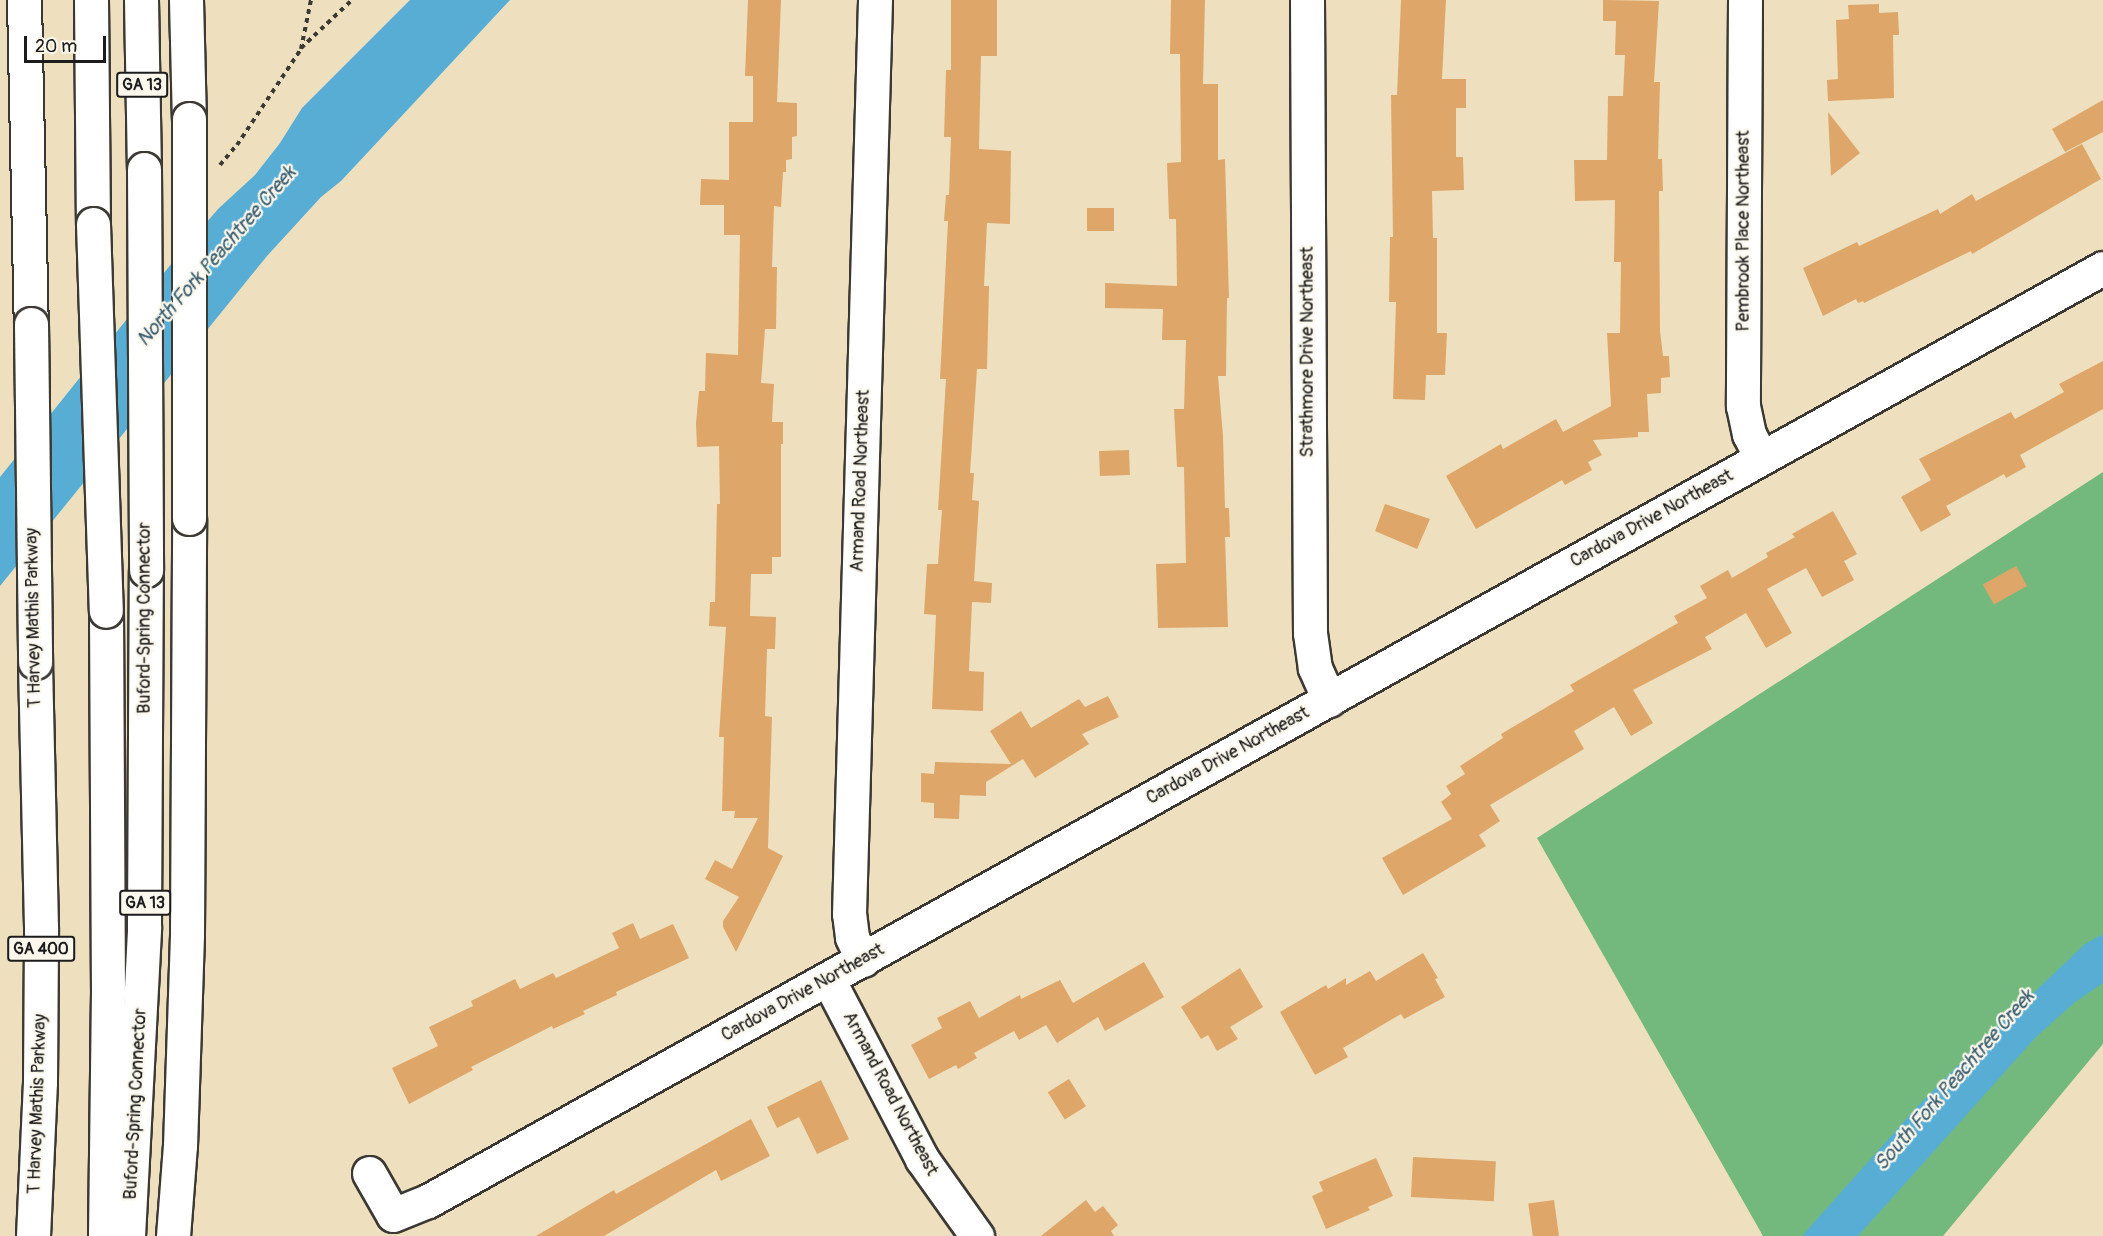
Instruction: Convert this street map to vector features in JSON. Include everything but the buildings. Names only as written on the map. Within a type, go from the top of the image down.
[{"type":"main road","name":"T Harvey Mathis Parkway","points":[[24,0],[41,951],[40,1082],[33,1236]]},
{"type":"main road","points":[[91,0],[93,224],[106,611],[108,994],[105,1236]]},
{"type":"main road","name":"Buford-Spring Connector","points":[[128,1236],[144,926],[146,570],[141,0]]},
{"type":"main road","name":"GA 13","points":[[173,1236],[180,1146],[187,934],[189,119],[186,0]]},
{"type":"main road","name":"Armand Road Northeast","points":[[863,960],[852,937],[849,914],[875,0]]},
{"type":"main road","name":"Strathmore Drive Northeast","points":[[1307,0],[1310,633],[1315,668],[1329,700]]},
{"type":"main road","name":"Pembrook Place Northeast","points":[[1745,0],[1743,406],[1749,434],[1761,458]]},
{"type":"main road","name":"Cardova Drive Northeast","points":[[369,1173],[393,1215],[410,1208],[863,960],[2103,268]]},
{"type":"main road","name":"Armand Road Northeast","points":[[828,979],[922,1159],[977,1236]]},
{"type":"path","points":[[301,49],[352,0]]},
{"type":"green space","points":[[2103,472],[2103,1044],[1943,1236],[1763,1236],[1537,838]]},
{"type":"water","name":"North Fork Peachtree Creek","points":[[410,0],[510,0],[341,181],[321,197],[267,256],[0,586],[0,477],[176,258],[218,209],[255,175],[280,143],[302,108]]},
{"type":"water","name":"South Fork Peachtree Creek","points":[[2103,934],[2103,983],[2075,1002],[2037,1036],[1858,1236],[1802,1236],[1917,1107],[1974,1049],[2085,944]]}]
